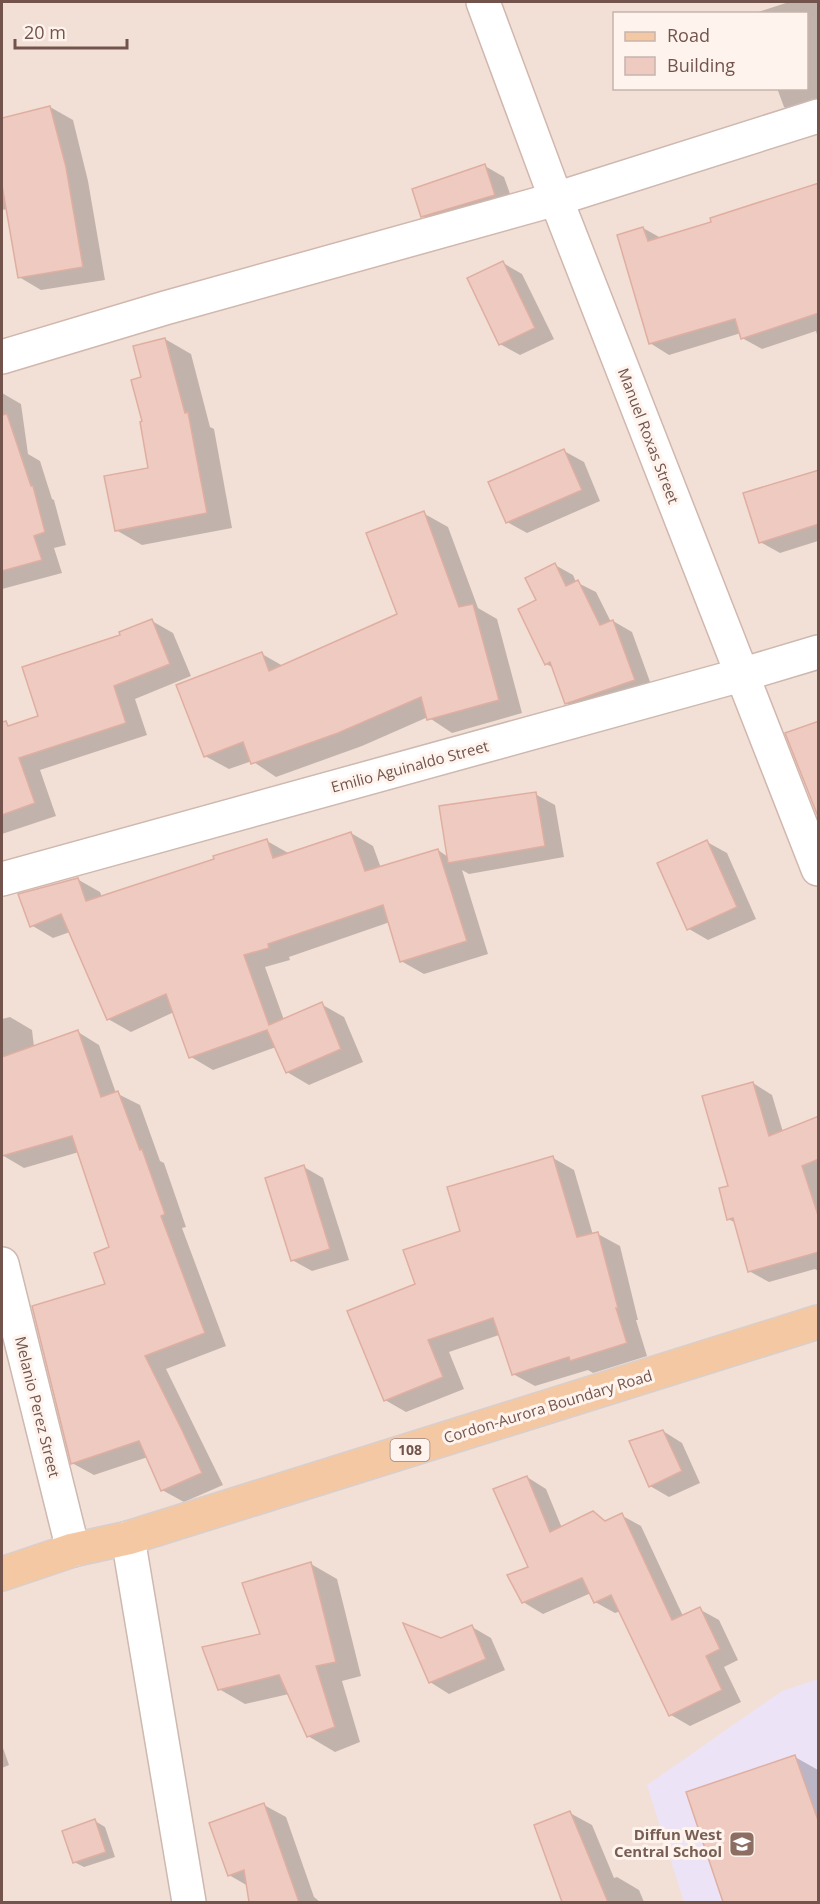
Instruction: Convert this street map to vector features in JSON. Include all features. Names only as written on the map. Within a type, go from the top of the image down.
[{"type":"main road","name":"Cordon-Aurora Boundary Road","points":[[2,1574],[73,1551],[128,1538],[819,1322]]},
{"type":"street","name":"Manuel Roxas Street","points":[[483,2],[556,199],[819,869]]},
{"type":"street","points":[[2,357],[177,305],[556,199],[819,116]]},
{"type":"street","name":"Emilio Aguinaldo Street","points":[[2,879],[819,652]]},
{"type":"street","name":"Melanio Perez Street","points":[[2,1264],[73,1551]]},
{"type":"street","points":[[128,1538],[189,1902]]},
{"type":"shaded area","points":[[2,2],[818,2],[818,1902],[2,1902]]},
{"type":"shaded area","name":"Diffun West Central School","points":[[818,1679],[818,1902],[684,1902],[647,1785],[782,1691]]},
{"type":"building","points":[[50,106],[66,167],[83,267],[18,278],[2,185],[2,118]]},
{"type":"building","points":[[485,164],[495,195],[421,217],[412,189]]},
{"type":"building","points":[[819,183],[819,313],[741,339],[735,319],[649,344],[617,235],[643,227],[648,241],[711,222],[710,218]]},
{"type":"building","points":[[503,261],[535,328],[499,345],[467,278]]},
{"type":"building","points":[[165,338],[185,413],[188,412],[207,513],[115,531],[104,476],[148,468],[140,422],[142,421],[131,380],[141,377],[133,346]]},
{"type":"building","points":[[7,414],[31,486],[33,486],[45,532],[34,536],[42,560],[2,571],[2,415]]},
{"type":"building","points":[[564,449],[582,490],[506,523],[488,482]]},
{"type":"building","points":[[819,470],[819,524],[759,543],[743,493]]},
{"type":"building","points":[[424,511],[459,607],[473,604],[499,700],[427,720],[421,697],[338,733],[251,764],[243,742],[204,757],[176,685],[262,652],[269,671],[397,614],[366,533]]},
{"type":"building","points":[[555,563],[566,586],[578,580],[600,625],[613,620],[635,680],[565,704],[550,662],[545,665],[518,609],[536,600],[525,578]]},
{"type":"building","points":[[152,619],[170,664],[114,686],[126,723],[19,758],[35,803],[2,815],[2,722],[6,721],[8,726],[38,716],[22,667],[120,635],[119,632]]},
{"type":"building","points":[[819,721],[819,819],[785,733]]},
{"type":"building","points":[[536,792],[545,846],[448,863],[439,806]]},
{"type":"building","points":[[351,832],[365,871],[438,849],[467,941],[400,962],[383,905],[268,944],[269,948],[244,955],[269,1025],[322,1002],[341,1049],[286,1073],[267,1030],[189,1058],[166,994],[107,1020],[61,914],[30,927],[18,894],[78,878],[86,901],[267,839],[273,858]]},
{"type":"building","points":[[707,840],[737,907],[687,930],[657,863]]},
{"type":"building","points":[[78,1030],[101,1097],[118,1091],[140,1150],[142,1149],[165,1214],[161,1216],[205,1333],[145,1356],[202,1473],[161,1491],[139,1441],[71,1464],[32,1306],[105,1284],[94,1253],[109,1247],[72,1136],[2,1156],[2,1057]]},
{"type":"building","points":[[753,1082],[769,1136],[819,1116],[819,1159],[802,1166],[819,1218],[819,1252],[748,1272],[733,1218],[727,1220],[719,1188],[728,1186],[702,1096]]},
{"type":"building","points":[[553,1156],[577,1237],[598,1232],[627,1343],[570,1361],[569,1357],[512,1375],[493,1318],[428,1340],[443,1377],[384,1401],[347,1311],[415,1284],[403,1250],[460,1231],[447,1187]]},
{"type":"building","points":[[304,1165],[330,1249],[291,1261],[265,1178]]},
{"type":"building","points":[[663,1430],[682,1471],[649,1487],[629,1441]]},
{"type":"building","points":[[527,1476],[550,1532],[593,1511],[605,1521],[622,1513],[672,1620],[700,1607],[720,1649],[706,1656],[722,1690],[669,1716],[611,1595],[594,1603],[582,1578],[522,1603],[507,1575],[528,1567],[493,1489]]},
{"type":"building","points":[[311,1562],[336,1662],[316,1666],[335,1727],[307,1737],[279,1675],[218,1690],[202,1647],[260,1634],[242,1583]]},
{"type":"building","points":[[403,1623],[441,1638],[472,1625],[486,1659],[429,1683]]},
{"type":"building","points":[[795,1755],[819,1823],[819,1902],[723,1902],[686,1792]]},
{"type":"building","points":[[264,1803],[299,1902],[249,1902],[244,1870],[228,1876],[209,1823]]},
{"type":"building","points":[[570,1811],[608,1902],[562,1902],[534,1825]]},
{"type":"building","points":[[95,1819],[106,1852],[73,1863],[62,1831]]},
{"type":"place","name":"Diffun West Central School","points":[[742,1844]]}]
